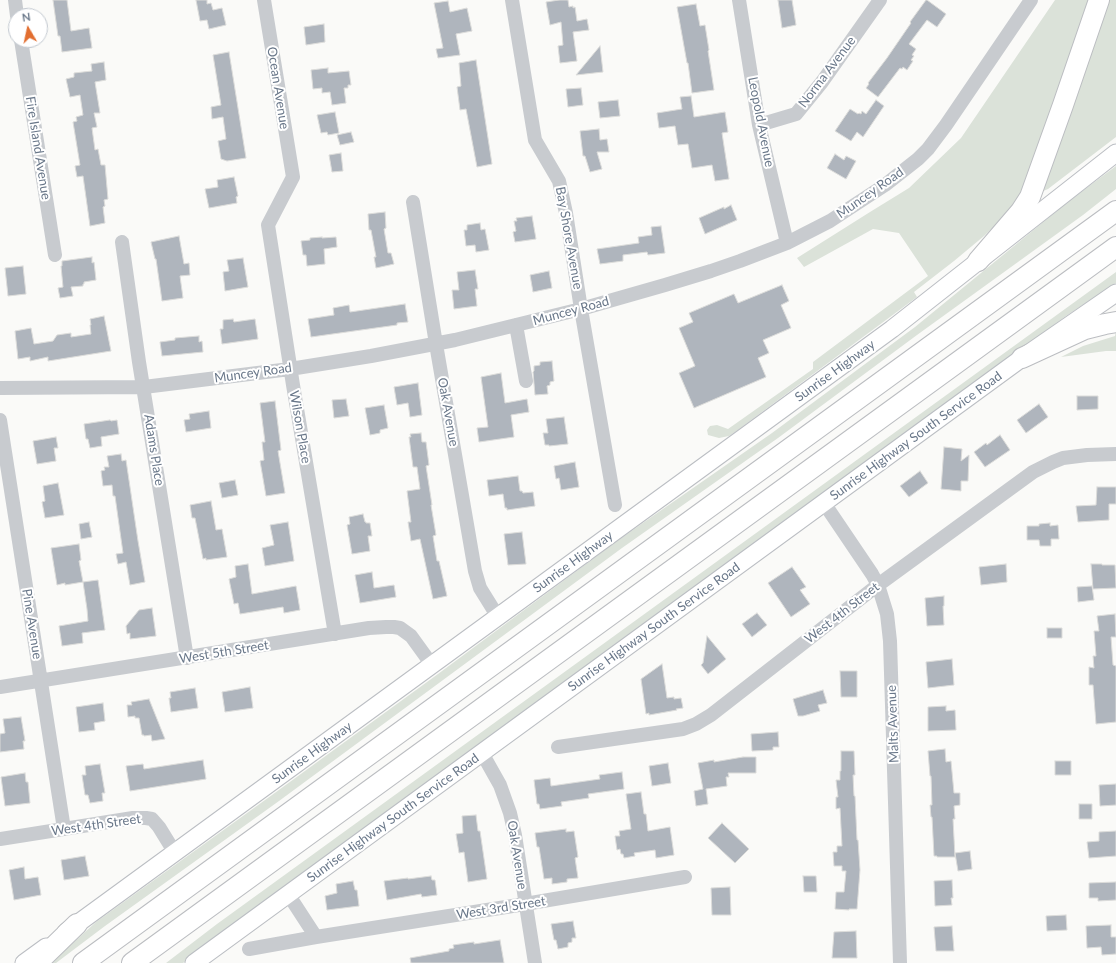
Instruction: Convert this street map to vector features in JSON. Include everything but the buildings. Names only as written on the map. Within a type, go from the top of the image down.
[{"type":"highway","points":[[978,261],[1026,204],[1061,112],[1099,0]]},
{"type":"highway","points":[[83,963],[1116,211]]},
{"type":"highway","points":[[132,963],[1116,247]]},
{"type":"highway","points":[[1022,358],[1085,329],[1116,322]]},
{"type":"highway","points":[[37,963],[77,924]]},
{"type":"main road","name":"Sunrise Highway","points":[[24,963],[892,329],[1116,153]]},
{"type":"main road","name":"Sunrise Highway South Service Road","points":[[194,963],[1022,358],[1116,293]]},
{"type":"street","name":"Ocean Avenue","points":[[264,0],[293,177]]},
{"type":"street","name":"Bay Shore Avenue","points":[[512,0],[535,140],[559,182],[566,214],[615,505]]},
{"type":"street","name":"Leopold Avenue","points":[[740,0],[759,125],[787,243]]},
{"type":"street","name":"Norma Avenue","points":[[759,125],[796,114],[822,82],[880,0]]},
{"type":"street","name":"Muncey Road","points":[[0,388],[144,387],[290,369],[371,356],[436,344],[581,309],[711,271],[787,243],[815,230],[844,212],[885,185],[918,159],[928,149],[946,125],[1031,0]]},
{"type":"street","name":"Fire Island Avenue","points":[[22,48],[55,255]]},
{"type":"street","name":"Wilson Place","points":[[293,177],[268,225],[290,369],[335,634]]},
{"type":"street","name":"Oak Avenue","points":[[413,202],[475,571],[480,588],[498,617]]},
{"type":"street","name":"Adams Place","points":[[122,242],[187,658]]},
{"type":"street","points":[[516,325],[526,381]]},
{"type":"street","name":"Pine Avenue","points":[[0,420],[64,829]]},
{"type":"street","name":"West 4th Street","points":[[558,747],[683,729],[696,724],[878,585],[1033,472],[1063,458],[1116,454]]},
{"type":"street","name":"Malts Avenue","points":[[824,503],[869,569],[878,585],[887,614],[890,641],[900,963]]},
{"type":"street","name":"West 5th Street","points":[[0,687],[379,627],[400,628],[411,636],[432,665]]},
{"type":"street","name":"Oak Avenue","points":[[482,753],[500,785],[510,813],[515,835],[535,963]]},
{"type":"street","name":"West 4th Street","points":[[0,839],[133,818],[146,818],[152,819],[159,827],[174,853]]},
{"type":"street","name":"West 3rd Street","points":[[249,949],[685,877]]},
{"type":"street","points":[[288,894],[316,937]]},
{"type":"shaded area","points":[[1055,0],[1095,0],[1017,205],[984,236],[914,292],[917,297],[729,436],[719,438],[708,435],[707,430],[710,426],[717,425],[728,429],[813,369],[813,362],[928,276],[899,233],[873,229],[804,267],[797,258],[909,188],[961,138]]},
{"type":"shaded area","points":[[1106,0],[1116,0],[1116,137],[1048,189],[1041,192]]},
{"type":"shaded area","points":[[1116,166],[1116,189],[1083,215],[778,438],[622,548],[279,801],[56,963],[51,963],[96,922],[438,674],[617,541],[772,433],[915,327],[1069,201]]},
{"type":"shaded area","points":[[1116,272],[1116,283],[1066,316],[183,963],[166,963],[217,924]]},
{"type":"shaded area","points":[[1116,331],[1116,351],[1061,357],[1083,346],[1115,336]]}]
